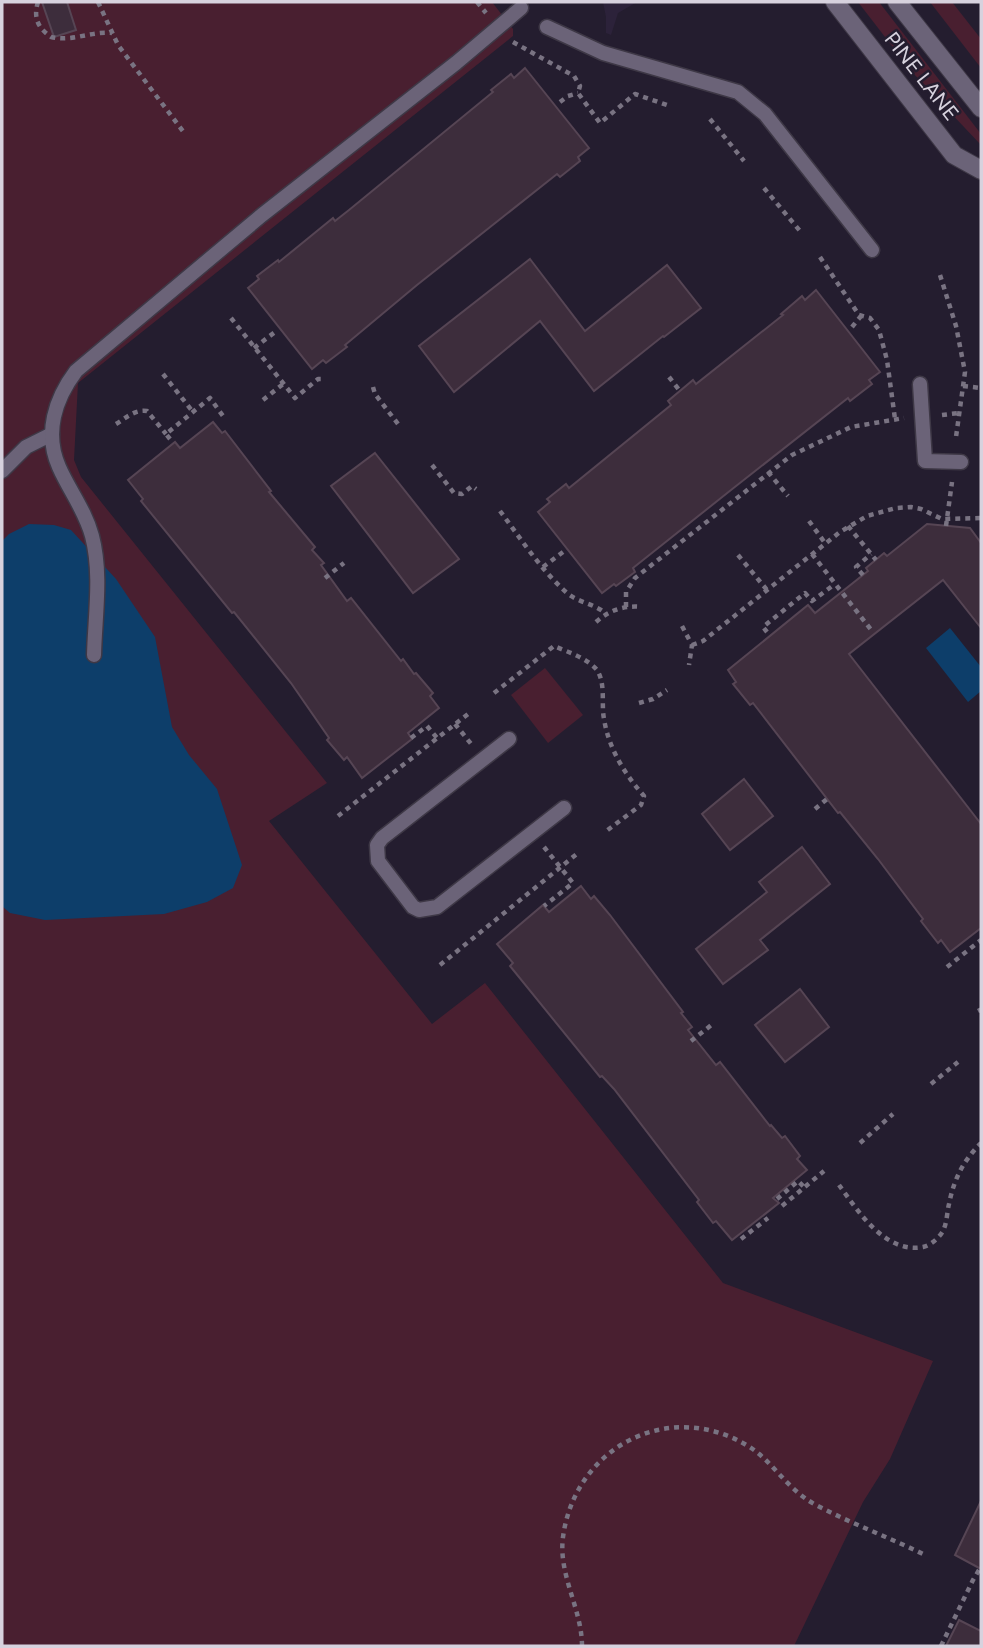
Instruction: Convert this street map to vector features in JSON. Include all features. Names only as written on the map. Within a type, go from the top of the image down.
[{"type":"main road","name":"PINE LANE","points":[[835,2],[954,155],[981,170]]},
{"type":"main road","name":"PINE LANE","points":[[897,2],[981,108]]},
{"type":"lane","points":[[94,655],[96,557],[92,534],[58,465],[52,433],[53,411],[64,387],[76,371],[262,215],[456,64],[522,8]]},
{"type":"lane","points":[[547,27],[603,53],[738,92],[750,100],[765,114],[873,250]]},
{"type":"lane","points":[[920,384],[925,461],[961,462]]},
{"type":"lane","points":[[2,471],[26,447],[52,433]]},
{"type":"lane","points":[[509,739],[382,838],[377,845],[378,861],[413,908],[419,911],[436,907],[564,808]]},
{"type":"path","points":[[38,2],[35,15],[37,23],[51,37],[69,39],[92,33],[111,33]]},
{"type":"path","points":[[98,2],[111,33],[185,134]]},
{"type":"path","points":[[477,2],[508,39],[575,76],[580,86],[578,93]]},
{"type":"path","points":[[560,102],[578,93]]},
{"type":"path","points":[[578,93],[600,123],[635,94],[667,105]]},
{"type":"path","points":[[710,119],[744,161]]},
{"type":"path","points":[[764,188],[800,232]]},
{"type":"path","points":[[820,257],[861,316],[875,322],[879,330],[887,360],[895,419]]},
{"type":"path","points":[[940,275],[962,350],[965,372],[956,437]]},
{"type":"path","points":[[852,327],[861,316]]},
{"type":"path","points":[[231,318],[295,398],[318,379],[323,379]]},
{"type":"path","points":[[254,348],[275,332]]},
{"type":"path","points":[[163,374],[192,412]]},
{"type":"path","points":[[669,377],[680,391]]},
{"type":"path","points":[[263,400],[283,384]]},
{"type":"path","points":[[963,386],[981,388]]},
{"type":"path","points":[[373,387],[375,394],[398,424]]},
{"type":"path","points":[[166,433],[210,398],[219,405],[223,416]]},
{"type":"path","points":[[116,424],[136,411],[144,410],[170,439]]},
{"type":"path","points":[[942,415],[960,413]]},
{"type":"path","points":[[626,607],[626,592],[635,578],[792,455],[839,431],[868,422],[905,418]]},
{"type":"path","points":[[432,465],[454,493],[461,494],[472,485],[476,489]]},
{"type":"path","points":[[768,472],[788,496]]},
{"type":"path","points":[[946,526],[952,481]]},
{"type":"path","points":[[692,645],[703,641],[848,526],[896,508],[921,509],[946,519],[981,518]]},
{"type":"path","points":[[500,511],[543,567],[575,599],[603,610],[606,614]]},
{"type":"path","points":[[809,521],[825,543]]},
{"type":"path","points":[[848,526],[876,560]]},
{"type":"path","points":[[543,567],[563,552]]},
{"type":"path","points":[[812,554],[872,631]]},
{"type":"path","points":[[863,575],[856,567],[871,554]]},
{"type":"path","points":[[738,555],[767,590]]},
{"type":"path","points":[[325,578],[344,563]]},
{"type":"path","points":[[766,632],[763,627],[805,593],[812,601],[835,584]]},
{"type":"path","points":[[596,622],[606,614],[626,607],[642,607]]},
{"type":"path","points":[[682,626],[692,645],[689,665]]},
{"type":"path","points":[[494,693],[554,646],[582,657],[597,671],[605,698],[606,731],[615,755],[628,778],[644,796],[640,805],[605,832]]},
{"type":"path","points":[[639,703],[653,699],[667,690]]},
{"type":"path","points":[[338,816],[468,714]]},
{"type":"path","points":[[455,724],[472,746]]},
{"type":"path","points":[[411,738],[427,726],[437,738]]},
{"type":"path","points":[[814,808],[827,799]]},
{"type":"path","points":[[544,846],[573,883],[544,906]]},
{"type":"path","points":[[440,965],[578,853]]},
{"type":"path","points":[[947,967],[981,940]]},
{"type":"path","points":[[691,1041],[714,1023]]},
{"type":"path","points":[[931,1084],[958,1062]]},
{"type":"path","points":[[860,1143],[893,1114]]},
{"type":"path","points":[[839,1185],[862,1217],[888,1239],[912,1248],[928,1246],[944,1230],[952,1189],[961,1167],[981,1143]]},
{"type":"path","points":[[782,1206],[824,1171]]},
{"type":"path","points":[[777,1199],[798,1181],[804,1188]]},
{"type":"path","points":[[741,1239],[768,1217]]},
{"type":"path","points":[[582,1646],[580,1625],[568,1587],[563,1554],[563,1540],[570,1509],[588,1475],[602,1458],[633,1437],[667,1427],[694,1428],[716,1433],[748,1446],[796,1493],[816,1505],[928,1556]]},
{"type":"path","points":[[941,1646],[973,1580],[979,1570],[981,1572]]},
{"type":"shaded area","points":[[2,2],[492,2],[513,29],[513,36],[78,383],[74,460],[81,477],[327,783],[269,821],[432,1024],[485,983],[723,1283],[933,1361],[890,1459],[863,1502],[794,1646],[2,1646]]},
{"type":"shaded area","points":[[603,2],[637,2],[618,13],[611,35],[606,33]]},
{"type":"shaded area","points":[[858,2],[879,2],[981,134],[981,145],[912,72]]},
{"type":"shaded area","points":[[930,2],[952,2],[981,39],[981,68]]},
{"type":"shaded area","points":[[545,668],[583,715],[548,743],[511,695]]},
{"type":"water","points":[[29,524],[54,525],[71,530],[116,579],[155,637],[172,727],[189,755],[217,789],[242,865],[233,888],[207,902],[164,914],[45,920],[10,913],[2,906],[2,541],[9,534]]},
{"type":"water","points":[[950,628],[981,667],[981,691],[968,702],[926,648]]},
{"type":"building","points":[[42,2],[67,2],[76,30],[54,37]]},
{"type":"building","points":[[525,68],[589,148],[578,157],[580,161],[560,177],[557,174],[417,285],[345,345],[347,347],[326,363],[323,360],[312,369],[248,288],[259,279],[257,276],[278,260],[279,262],[333,218],[335,221],[349,210],[493,92],[491,90],[511,74],[514,78]]},
{"type":"building","points":[[530,259],[585,331],[667,265],[701,308],[594,391],[540,321],[454,392],[419,346]]},
{"type":"building","points":[[816,290],[880,372],[869,380],[872,384],[850,401],[848,398],[633,568],[635,572],[602,593],[538,512],[550,502],[547,499],[566,484],[569,488],[671,405],[668,401],[693,380],[696,384],[783,315],[781,314],[802,296],[805,300]]},
{"type":"building","points":[[213,422],[222,433],[225,431],[271,491],[269,492],[315,547],[312,550],[324,563],[321,565],[347,601],[351,598],[401,661],[403,659],[433,693],[430,696],[439,708],[408,733],[412,739],[362,778],[347,757],[344,760],[327,740],[329,738],[291,683],[141,501],[143,499],[128,480],[175,442],[180,448]]},
{"type":"building","points":[[375,453],[459,559],[413,593],[331,486]]},
{"type":"building","points":[[927,524],[970,528],[981,543],[981,628],[943,580],[849,654],[981,824],[981,928],[950,952],[941,940],[938,943],[878,859],[840,812],[838,813],[753,703],[750,705],[733,684],[736,682],[728,670],[808,605],[815,613],[868,571],[866,568],[884,553],[887,556]]},
{"type":"building","points":[[744,779],[773,816],[730,850],[702,814]]},
{"type":"building","points":[[802,847],[830,884],[760,940],[768,950],[723,984],[696,949],[767,892],[759,882]]},
{"type":"building","points":[[581,886],[591,899],[594,896],[610,915],[683,1012],[681,1013],[692,1027],[688,1030],[716,1065],[720,1062],[770,1126],[782,1138],[785,1136],[800,1156],[797,1159],[807,1170],[773,1198],[779,1203],[732,1240],[716,1221],[713,1223],[697,1202],[699,1200],[614,1089],[600,1077],[510,966],[513,963],[497,944],[543,905],[549,912]]},
{"type":"building","points":[[800,989],[829,1027],[785,1062],[755,1025]]},
{"type":"building","points":[[981,1501],[981,1569],[955,1555]]},
{"type":"building","points":[[959,1620],[981,1631],[981,1646],[946,1646]]}]
